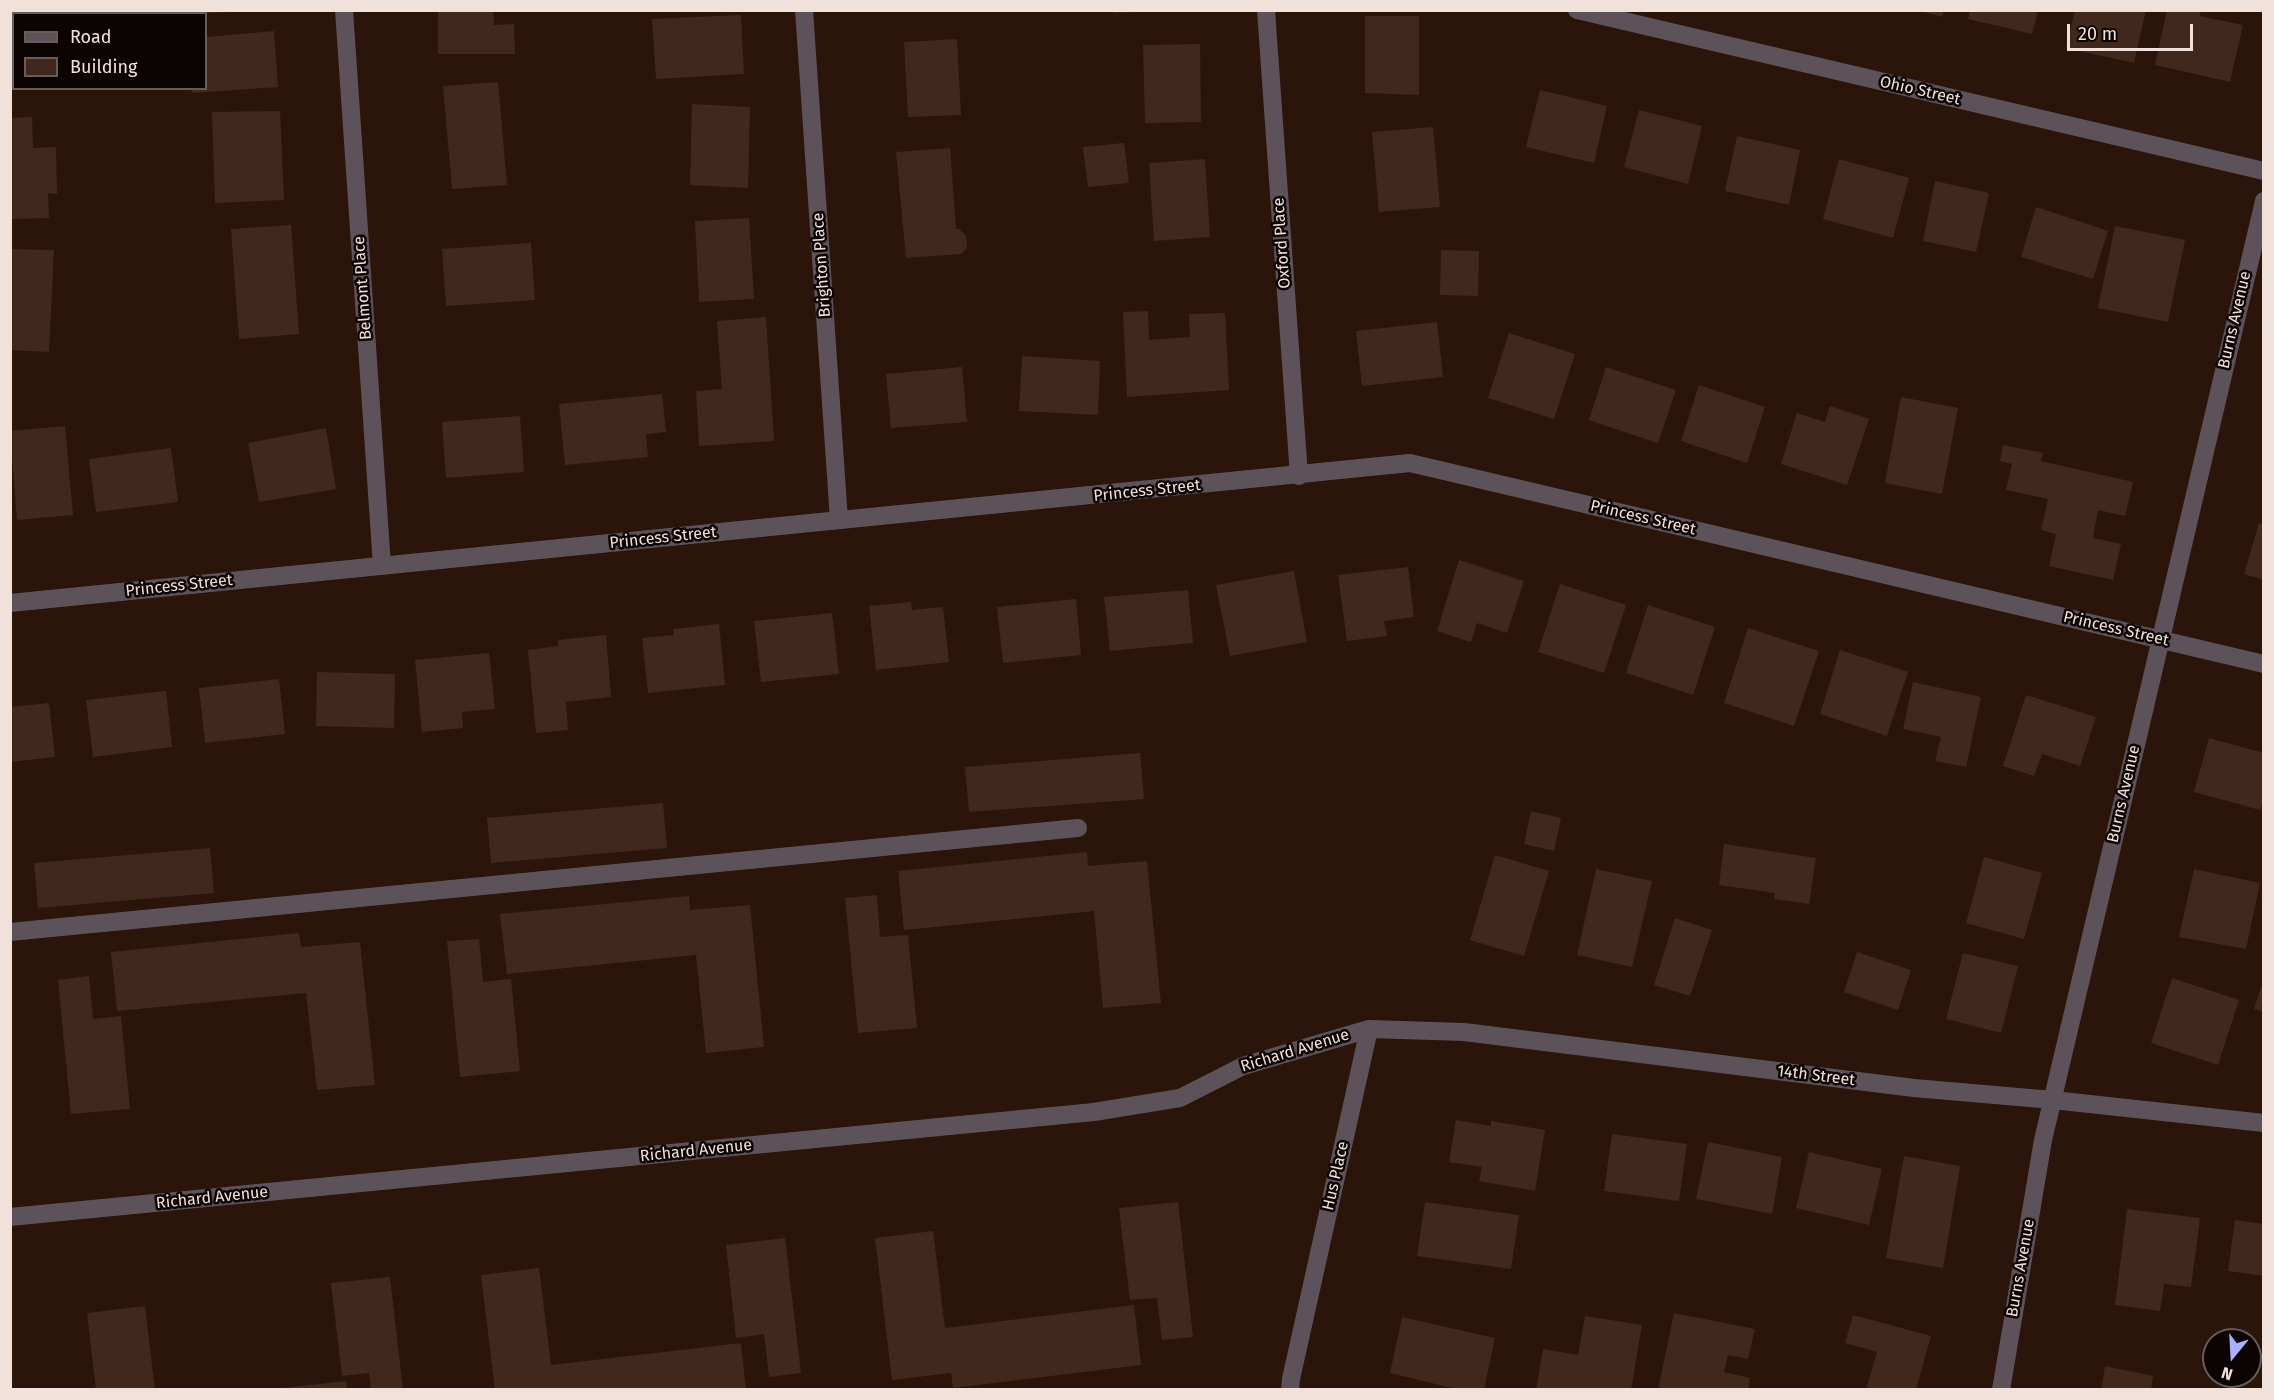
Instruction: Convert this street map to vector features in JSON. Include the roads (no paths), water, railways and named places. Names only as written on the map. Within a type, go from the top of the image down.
[{"type":"street","name":"Belmont Place","points":[[344,10],[382,566]]},
{"type":"street","name":"Brighton Place","points":[[804,10],[839,520]]},
{"type":"street","name":"Oxford Place","points":[[1266,10],[1299,476]]},
{"type":"street","name":"Ohio Street","points":[[1577,10],[2264,171]]},
{"type":"street","name":"Burns Avenue","points":[[2001,1389],[2043,1140],[2264,201]]},
{"type":"street","name":"Princess Street","points":[[10,603],[1299,476],[1410,463],[2264,664]]},
{"type":"street","points":[[10,932],[1078,828]]},
{"type":"street","name":"14th Street","points":[[1369,1029],[1464,1032],[1914,1088],[2053,1100],[2264,1123]]},
{"type":"street","name":"Richard Avenue","points":[[10,1217],[1094,1112],[1180,1098],[1243,1066],[1369,1029]]},
{"type":"street","name":"Hus Place","points":[[1290,1389],[1369,1029]]}]
